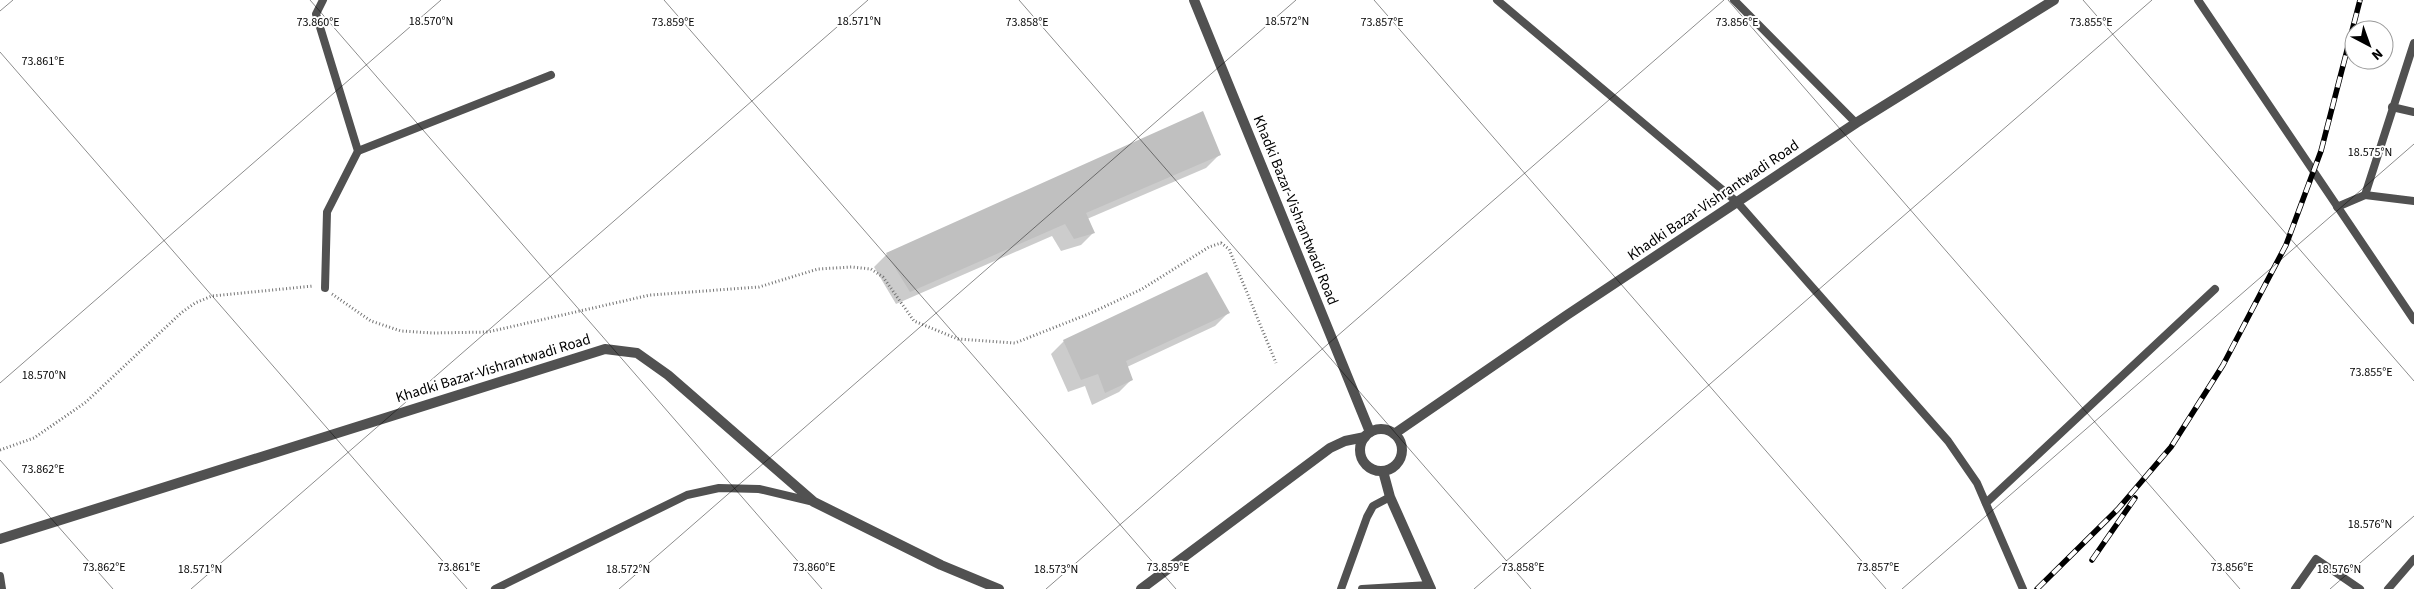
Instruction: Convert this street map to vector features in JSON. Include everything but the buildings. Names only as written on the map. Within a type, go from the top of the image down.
[{"type":"street","name":"Khadki Bazar-Vishrantwadi Road","points":[[1394,434],[1856,123],[2054,0]]},
{"type":"street","name":"Khadki Bazar-Vishrantwadi Road","points":[[1197,1],[1367,434]]},
{"type":"street","name":"Khadki Bazar-Vishrantwadi Road","points":[[0,539],[605,349],[637,353],[668,375],[814,502],[941,565],[999,589]]},
{"type":"street","points":[[1141,589],[1330,448],[1378,429],[1394,434],[1402,448],[1401,456],[1391,469],[1375,471],[1362,460],[1360,444],[1367,434]]},
{"type":"street","points":[[1383,471],[1390,497],[1430,587]]},
{"type":"lane","points":[[323,0],[316,14],[358,151]]},
{"type":"lane","points":[[1497,0],[1737,202],[1948,441],[1977,483],[2023,589]]},
{"type":"lane","points":[[1734,0],[1856,123]]},
{"type":"lane","points":[[2198,0],[2414,320]]},
{"type":"lane","points":[[2365,195],[2414,43]]},
{"type":"lane","points":[[325,288],[327,212],[358,151],[551,76]]},
{"type":"lane","points":[[2392,107],[2414,112]]},
{"type":"lane","points":[[2337,207],[2365,195],[2414,201]]},
{"type":"lane","points":[[1986,503],[2215,289]]},
{"type":"lane","points":[[495,589],[687,495],[719,488],[759,489],[814,502]]},
{"type":"lane","points":[[1341,589],[1367,517],[1373,506],[1390,497]]},
{"type":"lane","points":[[2295,589],[2316,559],[2360,589]]},
{"type":"lane","points":[[2388,589],[2414,559]]},
{"type":"lane","points":[[0,576],[2,589]]},
{"type":"lane","points":[[1362,589],[1430,587]]},
{"type":"path","points":[[0,450],[34,438],[86,402],[181,313],[195,303],[212,296],[310,286],[325,288],[371,321],[401,331],[433,333],[488,332],[650,295],[759,287],[818,269],[852,267],[871,269],[883,277],[914,321],[958,339],[1015,343],[1092,313],[1142,289],[1209,246],[1222,243],[1229,249],[1276,363]]},
{"type":"railway","points":[[2037,589],[2118,509],[2171,447],[2223,365],[2286,245],[2321,151],[2360,0]]},
{"type":"railway","points":[[2092,560],[2135,498]]}]
